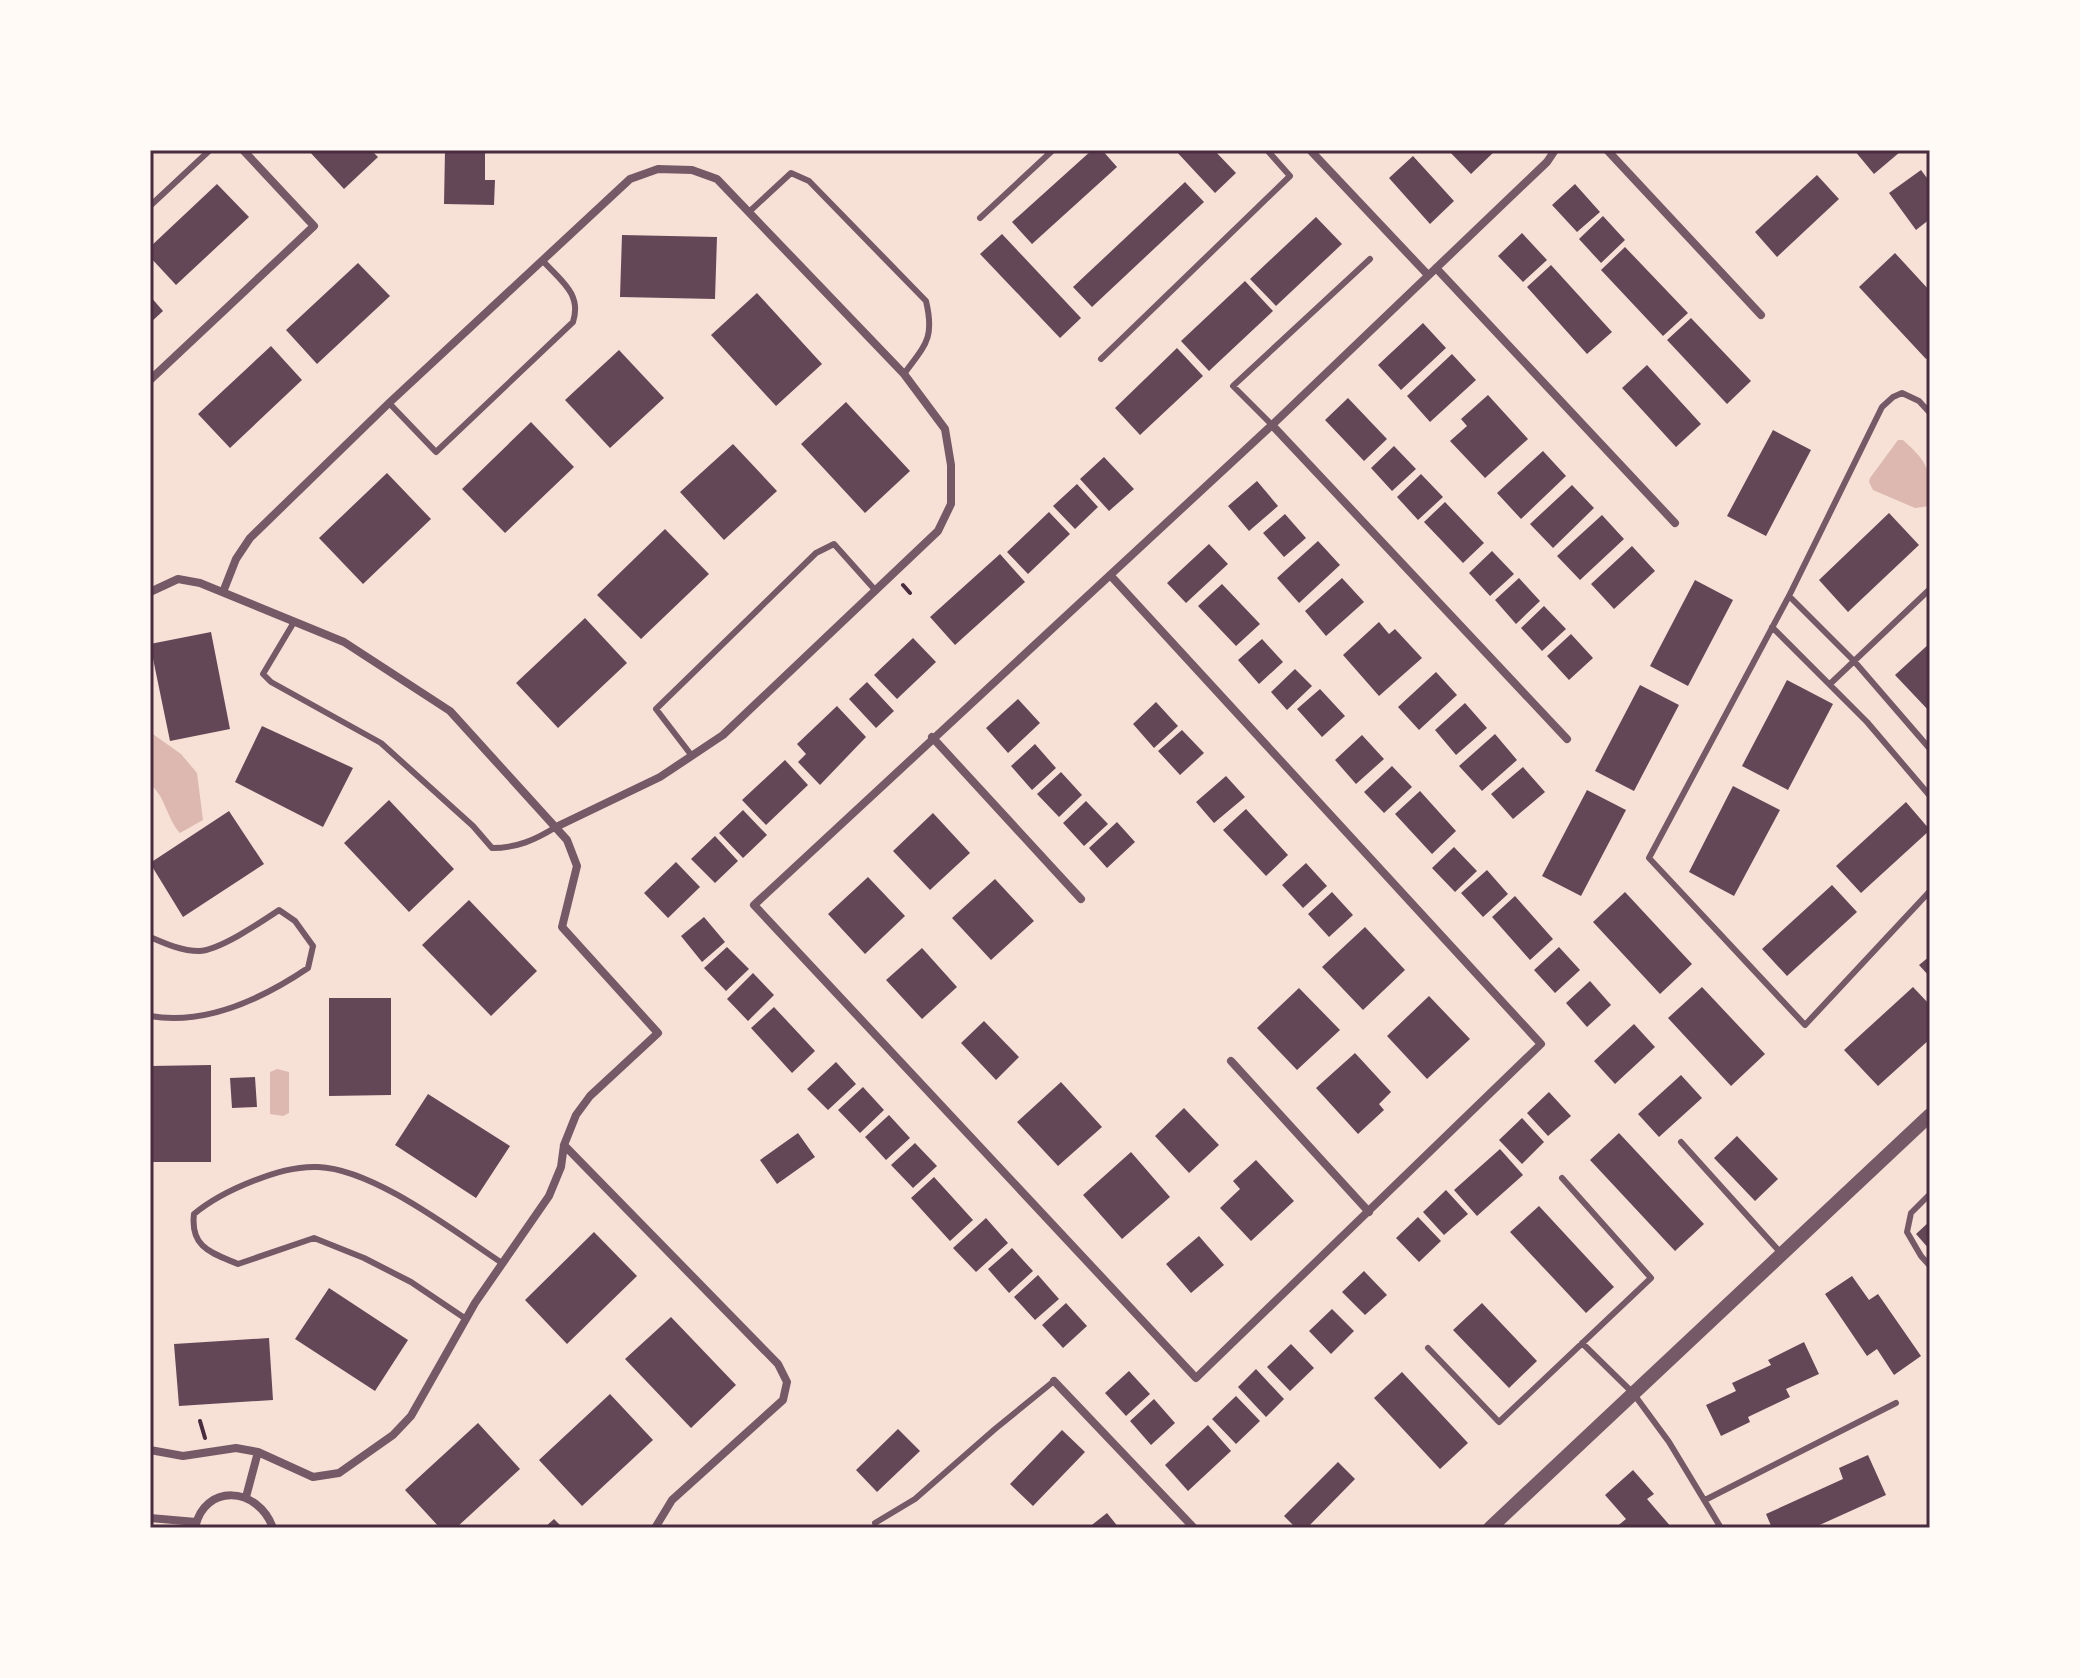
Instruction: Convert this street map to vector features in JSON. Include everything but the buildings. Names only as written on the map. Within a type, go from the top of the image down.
[{"type":"street","points":[[150,380],[314,226],[243,150]]},
{"type":"street","points":[[1310,150],[1428,275]]},
{"type":"street","points":[[1110,575],[1541,1044],[1196,1378],[754,905],[932,737],[1272,425],[1547,162],[1555,150]]},
{"type":"street","points":[[1607,150],[1761,315]]},
{"type":"street","points":[[223,592],[236,559],[250,538],[389,403],[630,179],[658,169],[692,170],[717,179],[904,374],[945,429],[951,465],[951,504],[938,531],[723,735],[660,777],[556,827]]},
{"type":"street","points":[[1436,268],[1675,523]]},
{"type":"street","points":[[1272,425],[1567,739]]},
{"type":"street","points":[[150,592],[178,579],[223,592],[344,642],[450,711],[567,840],[577,866],[562,927],[658,1033],[590,1096],[576,1115],[549,1196],[466,1319],[411,1416],[393,1435],[339,1473],[313,1477],[258,1452],[236,1448],[183,1456],[150,1450]]},
{"type":"street","points":[[932,737],[1081,899]]},
{"type":"street","points":[[1231,1061],[1369,1212]]},
{"type":"street","points":[[1490,1528],[1930,1115]]},
{"type":"street","points":[[564,1145],[778,1364],[787,1382],[783,1400],[672,1500],[655,1528]]},
{"type":"street","points":[[1054,1381],[1194,1528]]},
{"type":"street","points":[[246,1497],[258,1452]]},
{"type":"street","points":[[150,1518],[195,1525],[207,1505],[232,1495],[246,1497],[260,1505],[273,1528]]},
{"type":"lane","points":[[150,206],[210,150]]},
{"type":"lane","points":[[980,218],[1053,150]]},
{"type":"lane","points":[[1101,359],[1290,176],[1267,150]]},
{"type":"lane","points":[[750,211],[791,173],[809,181],[926,301],[932,324],[926,344],[904,374]]},
{"type":"lane","points":[[1272,425],[1233,386],[1370,259]]},
{"type":"lane","points":[[389,403],[436,452],[573,322],[578,308],[573,296],[544,262]]},
{"type":"lane","points":[[1930,413],[1919,401],[1902,393],[1882,407],[1789,596],[1649,858],[1805,1025],[1930,891]]},
{"type":"lane","points":[[692,756],[656,709],[816,553],[834,544],[876,591]]},
{"type":"lane","points":[[1831,683],[1930,589]]},
{"type":"lane","points":[[1789,596],[1854,661],[1930,749]]},
{"type":"lane","points":[[294,622],[263,674],[271,682],[381,743],[473,826],[492,848],[509,848],[534,841],[556,827]]},
{"type":"lane","points":[[1772,627],[1831,683],[1930,796]]},
{"type":"lane","points":[[150,937],[173,947],[202,951],[246,932],[279,910],[295,921],[313,946],[308,968],[275,990],[220,1012],[166,1019],[150,1016]]},
{"type":"lane","points":[[1681,1142],[1782,1254]]},
{"type":"lane","points":[[466,1319],[411,1282],[364,1258],[314,1238],[238,1264],[205,1251],[192,1229],[194,1214],[213,1198],[270,1175],[284,1170],[319,1167],[350,1172],[406,1201],[502,1263]]},
{"type":"lane","points":[[1428,1348],[1499,1422],[1651,1278],[1562,1178]]},
{"type":"lane","points":[[1930,1194],[1911,1213],[1907,1232],[1930,1266]]},
{"type":"lane","points":[[1582,1343],[1633,1393],[1669,1442],[1721,1528]]},
{"type":"lane","points":[[875,1523],[915,1499],[1054,1381]]},
{"type":"lane","points":[[1705,1500],[1896,1403]]},
{"type":"path","points":[[898,580],[910,593]]},
{"type":"path","points":[[200,1421],[206,1440]]},
{"type":"shaded area","points":[[1898,440],[1903,440],[1919,456],[1927,469],[1930,506],[1915,508],[1873,490],[1869,482]]},
{"type":"shaded area","points":[[150,732],[181,754],[197,773],[203,820],[180,833],[159,794],[150,785]]},
{"type":"shaded area","points":[[277,1069],[289,1072],[289,1113],[283,1116],[270,1114],[270,1072]]}]
